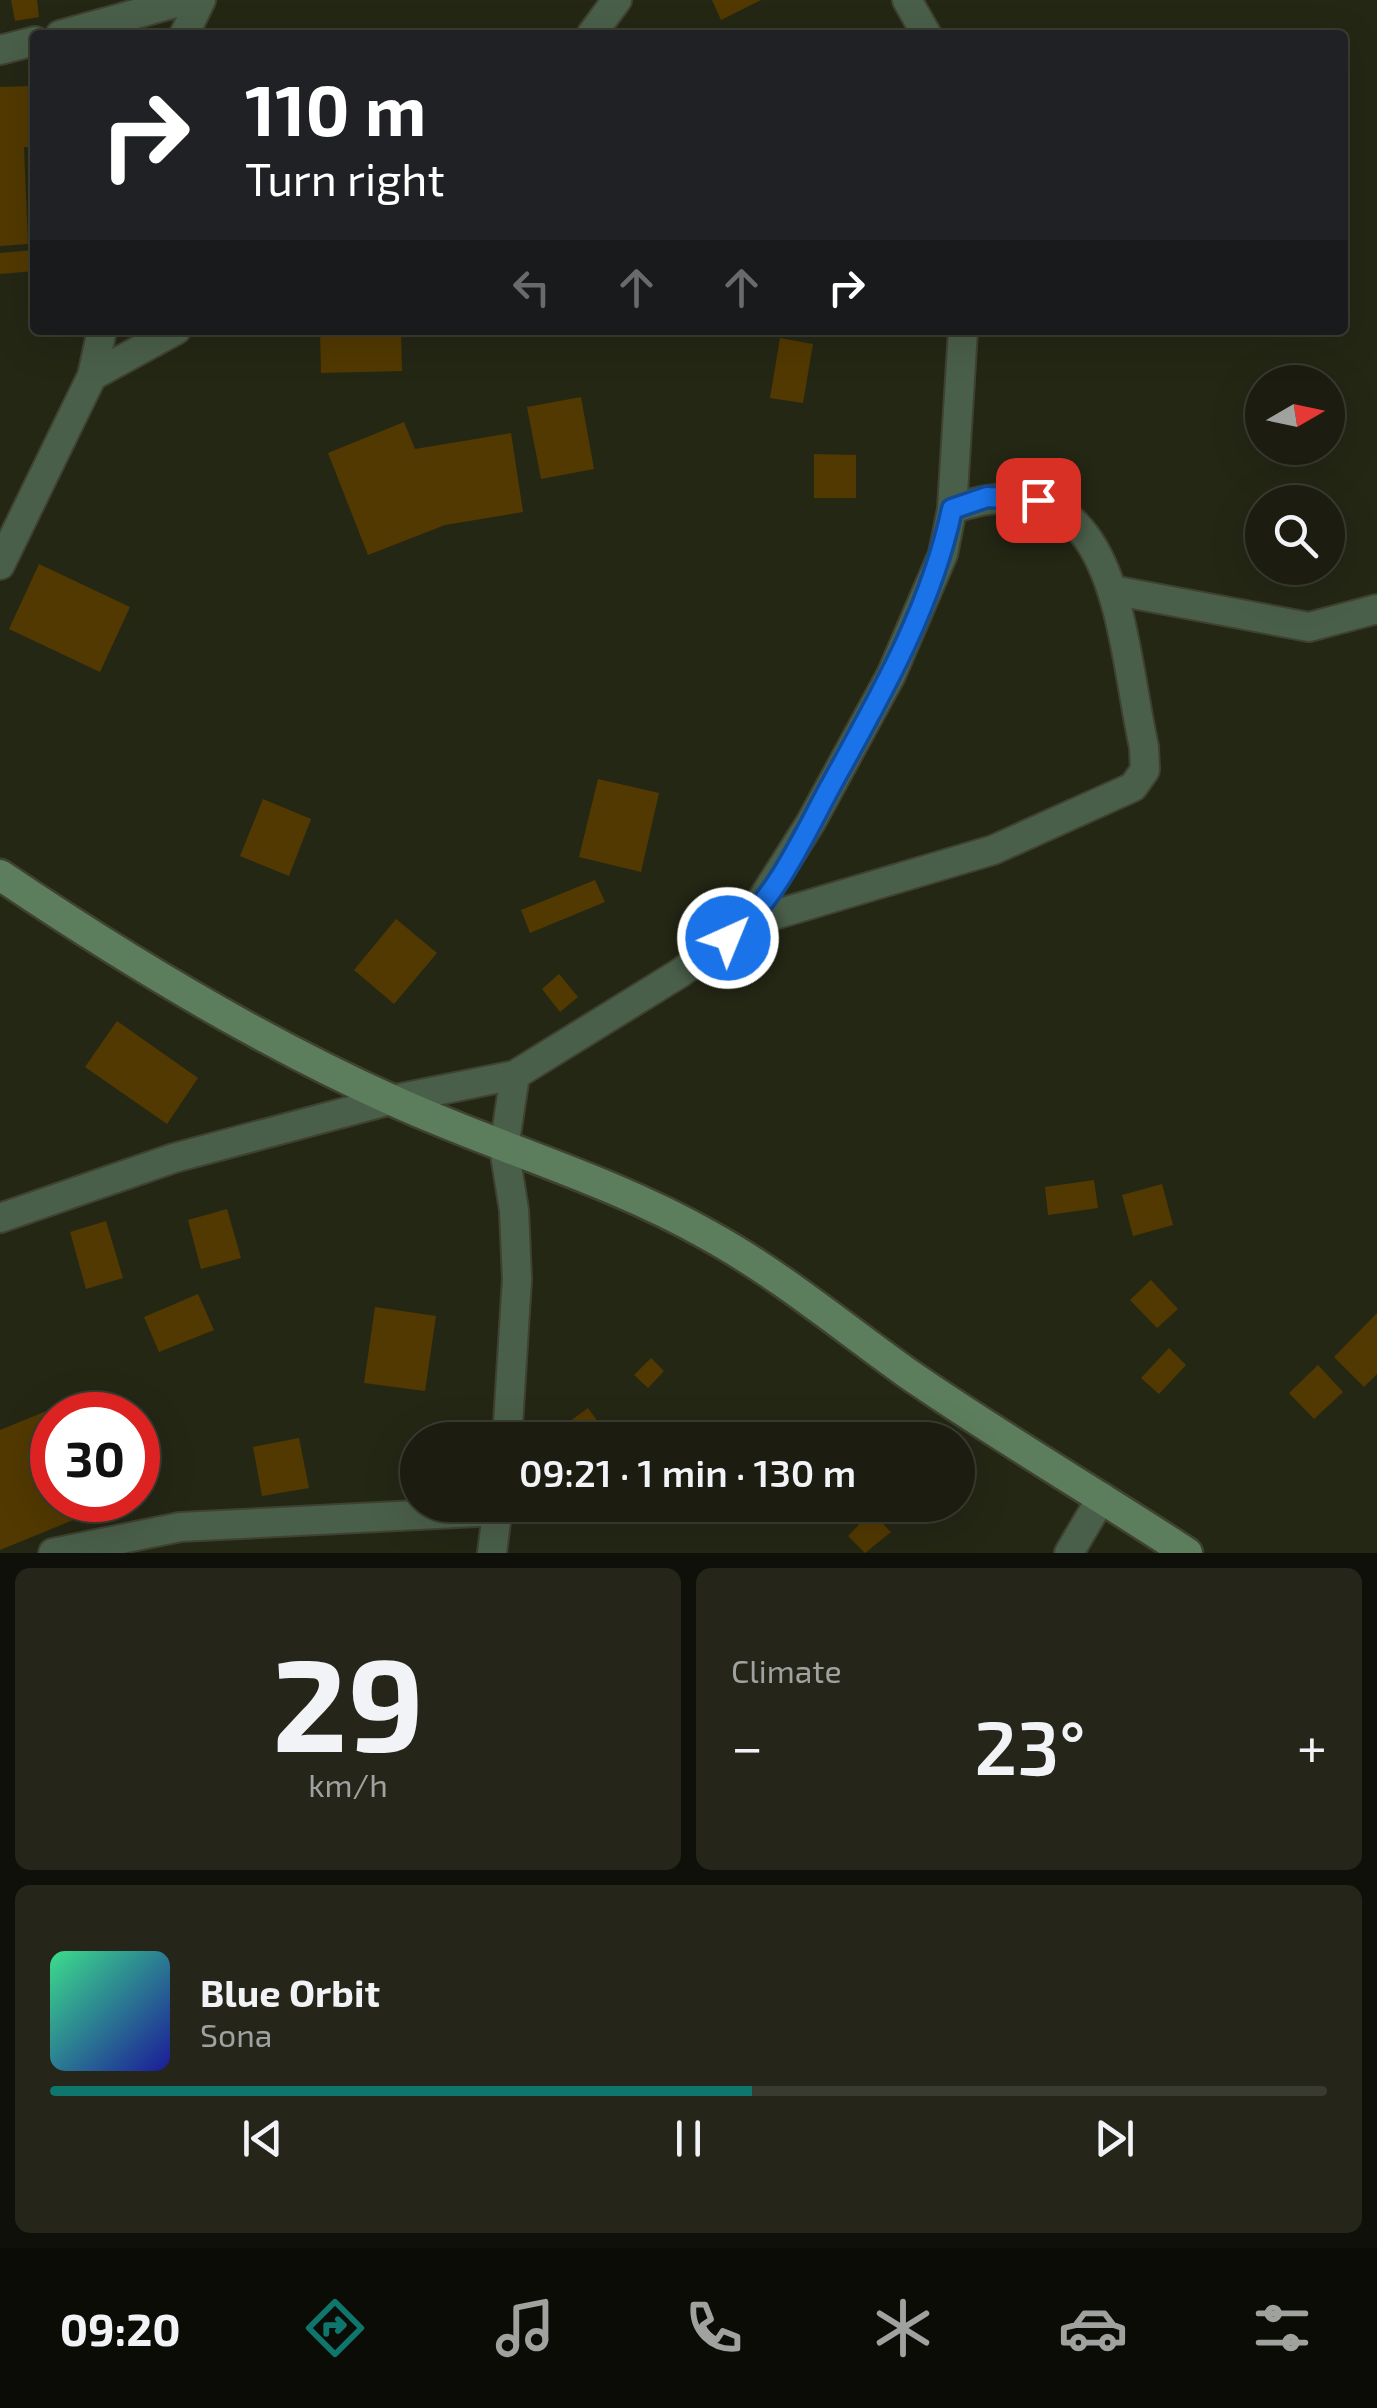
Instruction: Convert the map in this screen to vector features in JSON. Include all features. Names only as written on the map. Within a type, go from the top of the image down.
[{"type":"street","points":[[78,30],[186,0]]},
{"type":"street","points":[[186,30],[201,0]]},
{"type":"street","points":[[595,30],[617,0]]},
{"type":"street","points":[[907,0],[924,30]]},
{"type":"street","points":[[0,50],[30,43]]},
{"type":"street","points":[[0,565],[92,376],[101,335]]},
{"type":"street","points":[[92,376],[167,335]]},
{"type":"street","points":[[0,1218],[174,1158],[391,1100],[515,1075],[680,973],[746,923],[811,822],[890,675],[942,554],[952,509],[964,335]]},
{"type":"street","points":[[746,923],[993,850],[1132,787],[1145,770],[1144,747],[1112,590],[1092,540],[1069,517],[1038,500],[987,497],[952,509]]},
{"type":"street","points":[[1112,590],[1309,627],[1377,610]]},
{"type":"street","points":[[0,874],[170,982],[391,1100],[638,1201],[708,1234],[810,1300],[905,1372],[1188,1553]]},
{"type":"street","points":[[508,1422],[517,1279],[514,1210],[504,1148],[515,1075]]},
{"type":"street","points":[[1069,1553],[1102,1497]]},
{"type":"street","points":[[52,1553],[180,1526],[400,1514]]},
{"type":"street","points":[[492,1553],[496,1522]]},
{"type":"building","points":[[11,0],[37,0],[39,17],[15,21]]},
{"type":"building","points":[[712,0],[761,0],[721,20]]},
{"type":"building","points":[[29,86],[30,147],[24,147],[28,244],[0,246],[0,87]]},
{"type":"building","points":[[30,250],[30,271],[0,274],[0,253]]},
{"type":"building","points":[[320,335],[401,335],[402,371],[321,373]]},
{"type":"building","points":[[780,338],[813,344],[803,403],[770,398]]},
{"type":"building","points":[[581,397],[594,469],[541,479],[527,407]]},
{"type":"building","points":[[404,422],[415,449],[511,433],[523,512],[445,525],[368,555],[328,453]]},
{"type":"building","points":[[814,454],[856,455],[856,498],[814,498]]},
{"type":"building","points":[[39,564],[130,607],[100,672],[9,629]]},
{"type":"building","points":[[598,779],[659,793],[641,872],[579,857]]},
{"type":"building","points":[[263,799],[311,819],[289,876],[240,856]]},
{"type":"building","points":[[595,880],[605,902],[530,933],[521,910]]},
{"type":"building","points":[[396,919],[437,953],[394,1004],[354,970]]},
{"type":"building","points":[[559,974],[578,997],[560,1012],[542,989]]},
{"type":"building","points":[[117,1021],[198,1078],[167,1124],[85,1067]]},
{"type":"building","points":[[1094,1180],[1098,1208],[1048,1215],[1045,1187]]},
{"type":"building","points":[[1162,1184],[1173,1225],[1133,1236],[1122,1195]]},
{"type":"building","points":[[227,1209],[241,1258],[201,1269],[188,1220]]},
{"type":"building","points":[[106,1221],[123,1278],[86,1289],[70,1232]]},
{"type":"building","points":[[1151,1280],[1178,1309],[1157,1328],[1130,1300]]},
{"type":"building","points":[[198,1294],[214,1330],[159,1352],[144,1317]]},
{"type":"building","points":[[375,1307],[436,1316],[425,1391],[364,1383]]},
{"type":"building","points":[[1377,1313],[1377,1374],[1364,1387],[1334,1357]]},
{"type":"building","points":[[1169,1348],[1186,1365],[1159,1394],[1141,1378]]},
{"type":"building","points":[[651,1358],[664,1371],[648,1388],[634,1375]]},
{"type":"building","points":[[1318,1365],[1343,1392],[1314,1419],[1289,1393]]},
{"type":"building","points":[[588,1408],[598,1422],[569,1422]]},
{"type":"building","points":[[30,1418],[30,1522],[68,1522],[0,1550],[0,1430]]},
{"type":"building","points":[[299,1438],[309,1488],[262,1496],[253,1447]]},
{"type":"building","points":[[861,1522],[881,1522],[891,1532],[865,1553],[848,1536]]},
{"type":"route","points":[[728,938],[746,923],[773,887],[890,675],[915,625],[942,554],[952,509],[987,497],[1009,495],[1038,500]]}]
